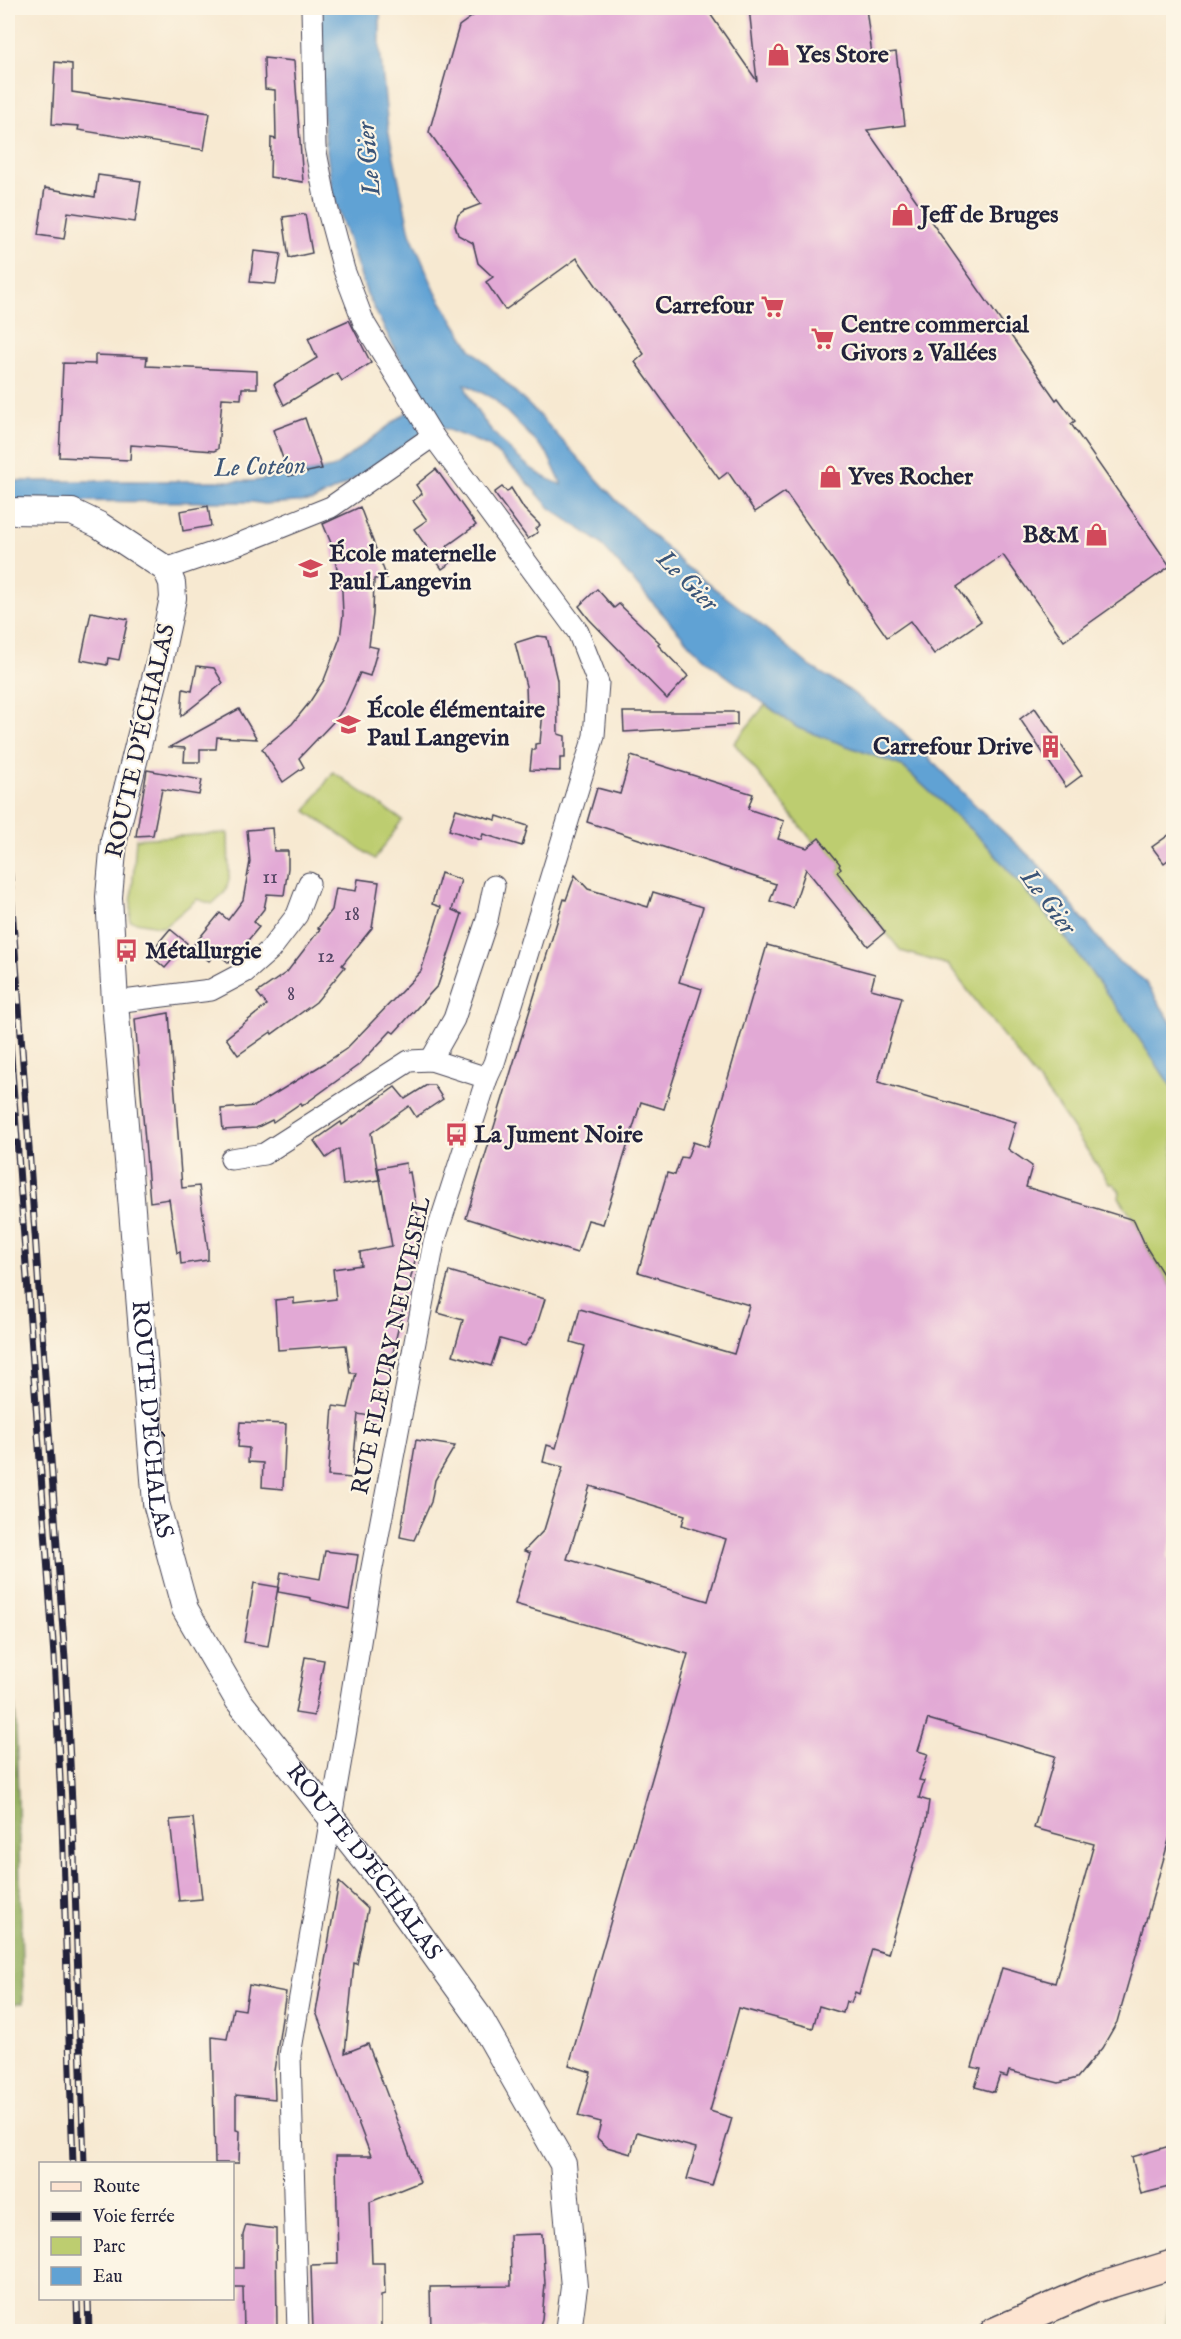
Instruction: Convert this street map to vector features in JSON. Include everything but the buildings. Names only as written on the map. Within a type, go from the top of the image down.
[{"type":"main road","points":[[994,2331],[1093,2289],[1173,2264]]},
{"type":"street","name":"RUE FLEURY NEUVESEL","points":[[298,2331],[290,2055],[371,1574],[434,1242],[487,1078],[494,1063],[594,736],[598,683],[578,632],[433,436],[364,323],[344,270],[327,207],[315,147],[312,8]]},
{"type":"street","points":[[8,510],[72,512],[99,525],[166,569],[239,544],[331,507],[433,436]]},
{"type":"street","name":"ROUTE D'ÉCHALAS","points":[[166,569],[172,583],[173,598],[160,659],[114,840],[109,897],[115,1002],[156,1503],[185,1609],[238,1700],[331,1816],[479,2017],[563,2164],[574,2287],[568,2331]]},
{"type":"street","points":[[115,1002],[211,990],[245,972],[270,951],[297,915],[309,883]]},
{"type":"street","points":[[431,1060],[454,1018],[487,920],[494,886]]},
{"type":"street","points":[[231,1159],[264,1154],[409,1061],[431,1060],[487,1078]]},
{"type":"green space","points":[[765,705],[798,728],[902,766],[985,843],[1065,937],[1130,1025],[1173,1089],[1173,1290],[1146,1247],[1134,1220],[1119,1197],[1120,1192],[1114,1184],[1110,1184],[1053,1100],[948,965],[901,951],[837,872],[841,869],[840,864],[819,839],[814,843],[734,743]]},
{"type":"green space","points":[[333,772],[402,820],[375,859],[306,811]]},
{"type":"green space","points":[[228,833],[229,880],[225,892],[212,904],[197,899],[164,927],[130,921],[136,839]]},
{"type":"green space","points":[[8,1635],[16,1723],[23,2003],[8,2005]]},
{"type":"green space","points":[[1172,2281],[1173,2331],[1165,2331]]},
{"type":"water","name":"Le Gier","points":[[320,8],[380,8],[380,48],[388,129],[410,233],[436,293],[471,349],[539,415],[616,500],[684,565],[748,614],[811,667],[849,690],[899,728],[973,803],[1042,868],[1115,959],[1144,980],[1173,1025],[1173,1089],[1130,1025],[1065,937],[985,843],[902,766],[798,728],[721,672],[692,647],[599,542],[550,508],[520,474],[489,446],[443,428],[422,433],[345,485],[312,501],[265,504],[252,502],[8,501],[8,481],[254,481],[333,468],[425,398],[403,365],[367,294],[332,192],[323,120]],"holes":[[[465,384],[494,399],[547,453],[562,485],[541,475],[507,447],[476,408]]]},
{"type":"railway","points":[[8,850],[65,1659],[84,2162]]},
{"type":"railway","points":[[8,1014],[54,1656],[62,1821],[73,2162]]},
{"type":"railway","points":[[77,2300],[78,2332]]},
{"type":"railway","points":[[88,2300],[89,2332]]},
{"type":"place","name":"Yes Store","points":[[778,55]]},
{"type":"place","name":"Jeff de Bruges","points":[[902,215]]},
{"type":"place","name":"Carrefour","points":[[772,306]]},
{"type":"place","name":"Centre commercial Givors 2 Vallées","points":[[823,339]]},
{"type":"place","name":"Yves Rocher","points":[[830,477]]},
{"type":"place","name":"B&M","points":[[1097,535]]},
{"type":"place","name":"École maternelle Paul Langevin","points":[[311,568]]},
{"type":"place","name":"École élémentaire Paul Langevin","points":[[349,724]]},
{"type":"place","name":"Carrefour Drive","points":[[1051,747]]},
{"type":"place","name":"Métallurgie","points":[[127,951]]},
{"type":"place","name":"La Jument Noire","points":[[456,1135]]},
{"type":"water label","name":"Le Cotéon","points":[[260,467]]}]
